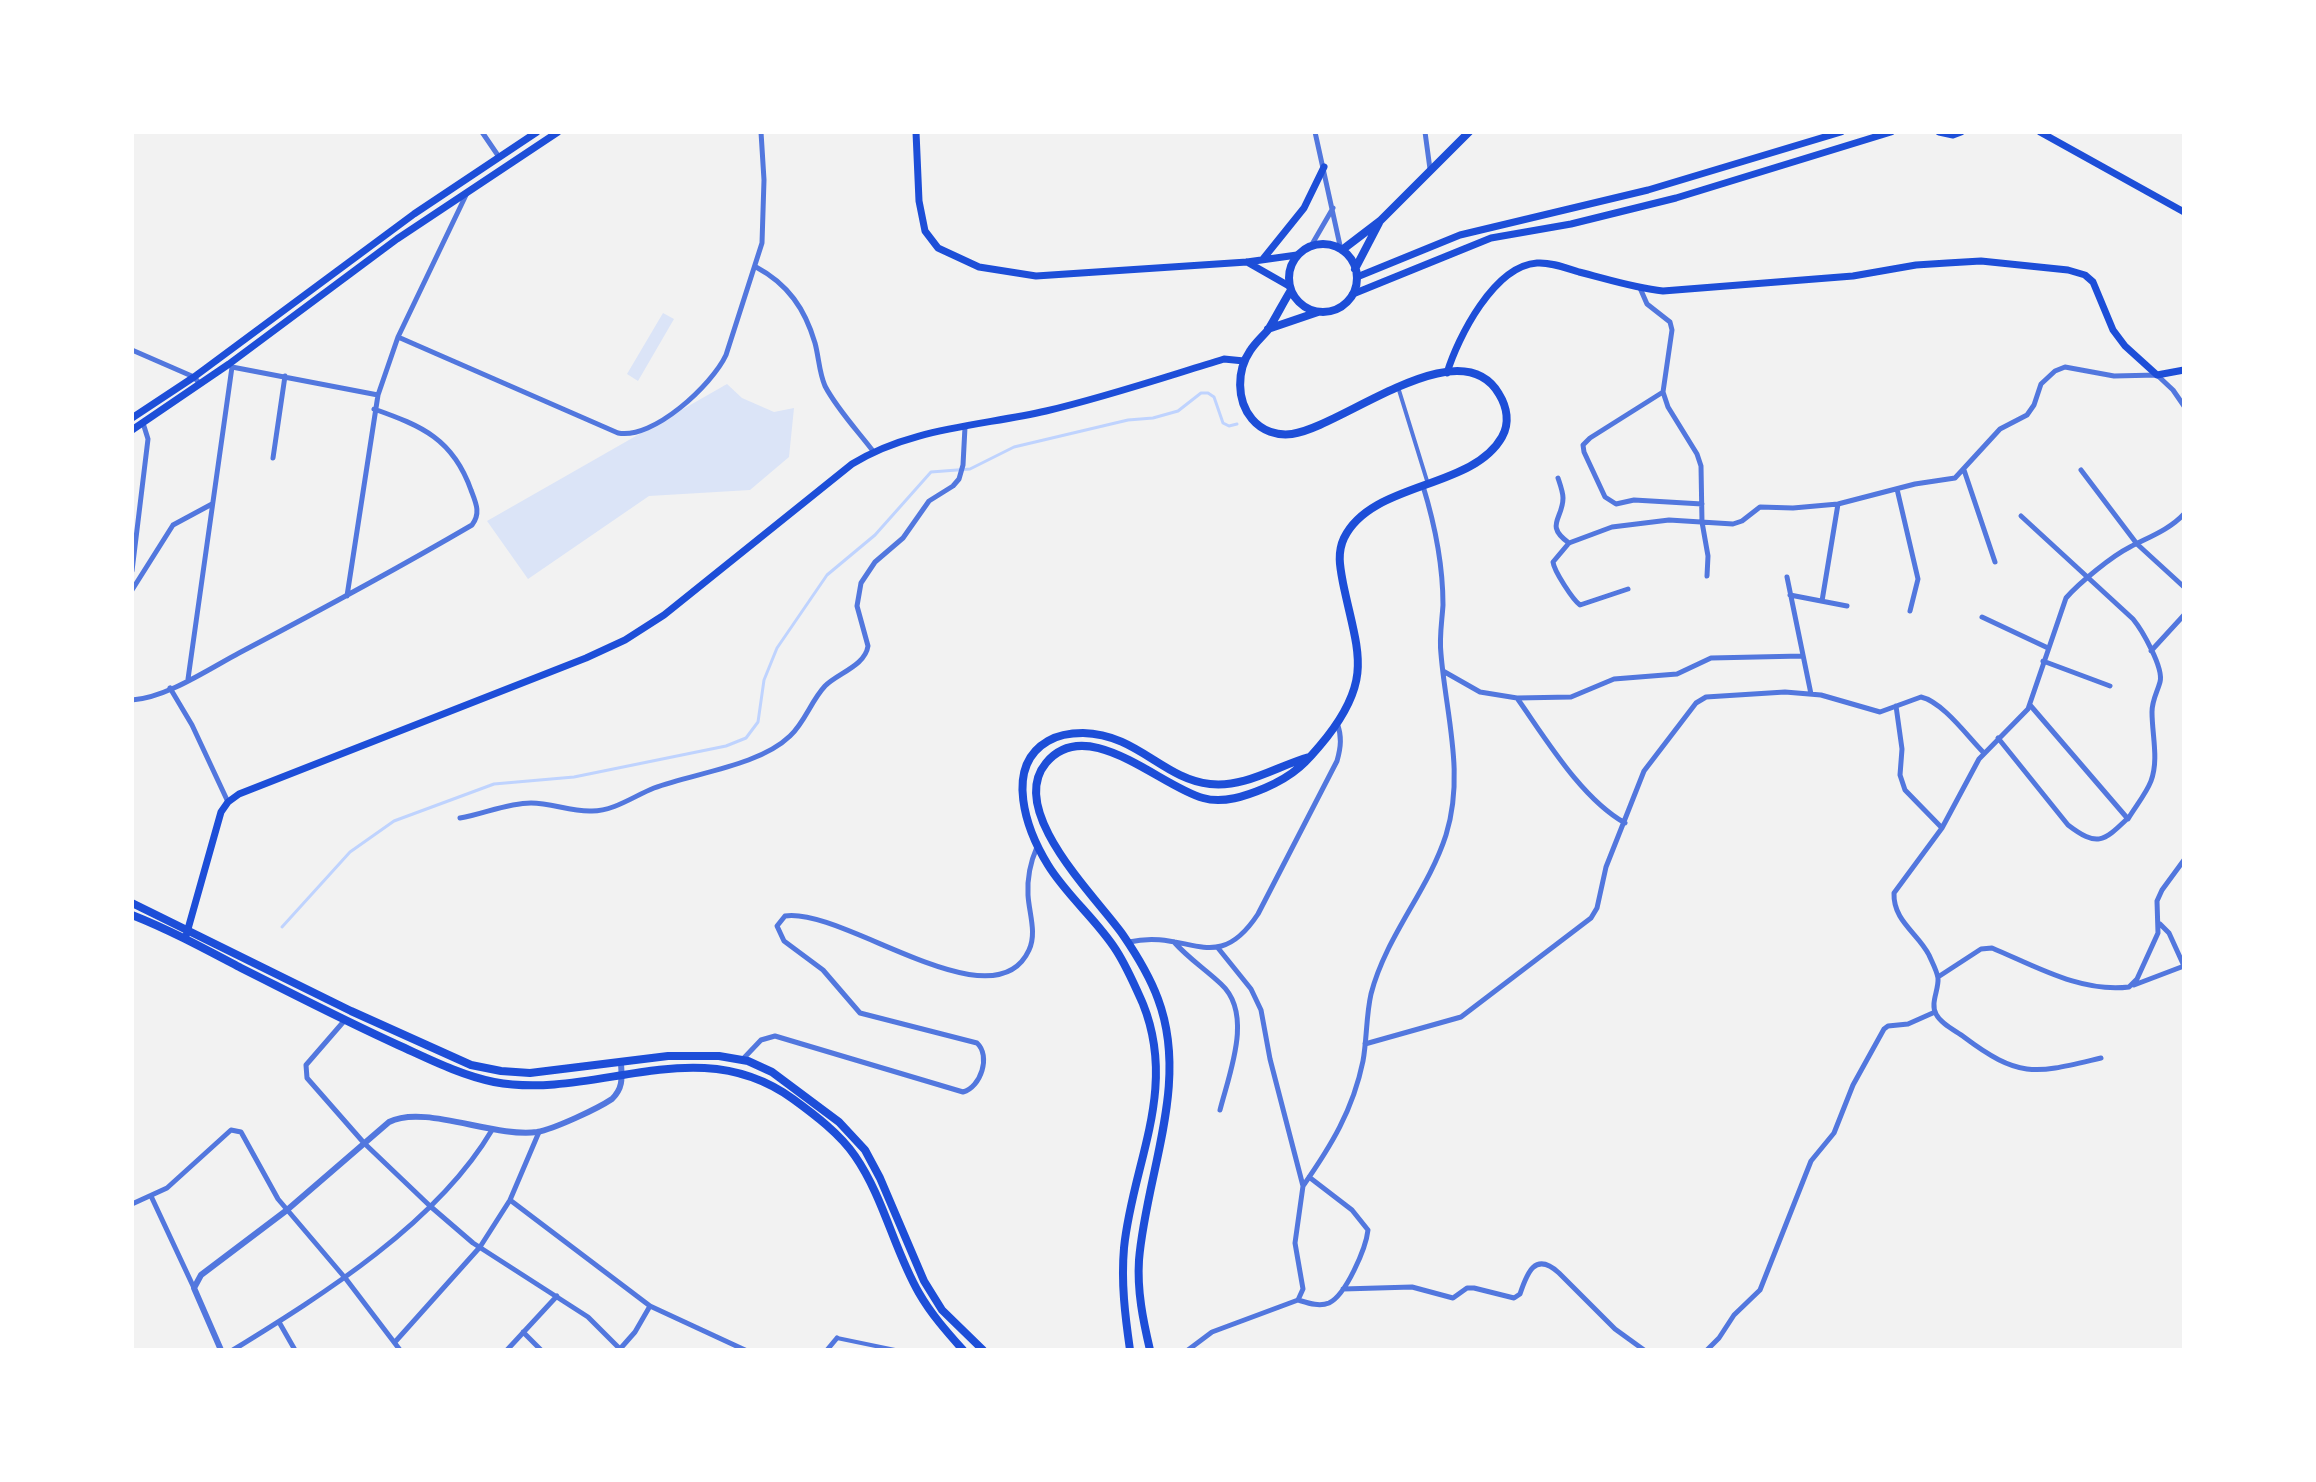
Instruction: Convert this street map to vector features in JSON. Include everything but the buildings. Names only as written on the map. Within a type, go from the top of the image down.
[{"type":"main road","points":[[132,418],[194,377],[414,214],[537,132]]},
{"type":"main road","points":[[132,430],[230,365],[397,239],[558,132]]},
{"type":"main road","points":[[916,132],[920,219],[931,241],[954,257],[979,267],[1036,276],[1247,262],[1297,255],[1311,246],[1327,244],[1342,250],[1356,273]]},
{"type":"main road","points":[[1342,250],[1380,221],[1469,132]]},
{"type":"main road","points":[[1356,273],[1460,235],[1690,179],[1841,132]]},
{"type":"main road","points":[[1267,330],[1318,312],[1338,309],[1353,294],[1491,238],[1571,224],[1694,193],[1891,132]]},
{"type":"main road","points":[[1939,132],[1953,135],[1961,132]]},
{"type":"main road","points":[[2040,132],[2184,212]]},
{"type":"main road","points":[[1263,259],[1304,208],[1324,167]]},
{"type":"main road","points":[[1690,179],[1694,193]]},
{"type":"main road","points":[[1648,190],[1651,204]]},
{"type":"main road","points":[[1353,294],[1356,273],[1380,221]]},
{"type":"main road","points":[[1297,255],[1289,270],[1290,288],[1306,308],[1318,312]]},
{"type":"main road","points":[[1447,373],[1477,310],[1497,285],[1525,265],[1555,265],[1640,288],[1663,291],[1853,276],[1916,265],[1981,261],[2068,270],[2085,275],[2093,282],[2113,330],[2125,346],[2157,375],[2184,370]]},
{"type":"main road","points":[[1247,262],[1290,288]]},
{"type":"main road","points":[[1150,1350],[1139,1297],[1139,1265],[1169,1090],[1166,1029],[1158,998],[1128,943],[1054,844],[1037,798],[1037,780],[1044,764],[1056,753],[1072,748],[1101,749],[1130,759],[1179,788],[1205,799],[1241,797],[1297,772],[1337,723],[1355,693],[1358,667],[1339,553],[1345,537],[1369,509],[1485,456],[1505,431],[1507,415],[1503,399],[1495,387],[1477,374],[1447,373],[1398,387],[1306,431],[1277,435],[1261,428],[1249,416],[1242,402],[1240,385],[1244,361],[1267,330],[1290,288]]},
{"type":"main road","points":[[186,939],[218,821],[228,802],[258,785],[586,658],[625,640],[664,615],[852,464],[873,451],[918,435],[1063,407],[1224,359],[1244,361]]},
{"type":"main road","points":[[1130,1350],[1122,1288],[1124,1245],[1152,1119],[1156,1081],[1154,1046],[1146,1012],[1116,950],[1064,887],[1038,847],[1026,815],[1023,774],[1040,746],[1074,733],[1112,736],[1184,776],[1214,784],[1261,775],[1309,757]]},
{"type":"main road","points":[[132,903],[351,1011],[471,1065],[530,1073],[668,1056],[719,1056],[742,1060],[772,1072],[839,1122],[865,1150],[924,1281],[942,1310],[983,1350]]},
{"type":"main road","points":[[132,915],[457,1072],[495,1082],[534,1085],[666,1068],[724,1068],[750,1074],[795,1100],[854,1154],[917,1291],[937,1321],[963,1350]]},
{"type":"main road","points":[[207,950],[212,941]]},
{"type":"street","points":[[482,132],[499,157]]},
{"type":"street","points":[[398,337],[608,428],[629,435],[639,433],[707,386],[726,355],[762,243],[761,132]]},
{"type":"street","points":[[1315,132],[1342,250]]},
{"type":"street","points":[[1425,132],[1430,169]]},
{"type":"street","points":[[347,596],[378,395],[398,337],[468,192]]},
{"type":"street","points":[[1311,246],[1334,207]]},
{"type":"street","points":[[756,267],[789,289],[803,311],[815,344],[821,377],[873,451]]},
{"type":"street","points":[[1640,288],[1647,304],[1670,322],[1672,330],[1663,392],[1668,407],[1701,466],[1707,576]]},
{"type":"street","points":[[132,350],[194,377],[200,384]]},
{"type":"street","points":[[188,680],[230,365],[378,395]]},
{"type":"street","points":[[1628,589],[1585,605],[1574,601],[1567,586],[1553,570],[1553,562],[1569,543],[1612,527],[1669,520],[1733,524],[1760,507],[1838,504],[1955,478],[2000,429],[2030,411],[2041,384],[2055,371],[2072,366],[2114,376],[2157,375],[2184,406]]},
{"type":"street","points":[[273,458],[285,376]]},
{"type":"street","points":[[1303,1186],[1331,1147],[1356,1087],[1371,996],[1382,963],[1446,835],[1452,806],[1456,771],[1442,671],[1440,554],[1426,485],[1398,387]]},
{"type":"street","points":[[1663,392],[1590,438],[1583,445],[1584,452],[1605,497],[1616,504],[1634,500],[1702,504]]},
{"type":"street","points":[[132,700],[158,695],[188,680],[347,596],[472,525],[477,512],[464,473],[449,450],[438,438],[409,422],[374,409]]},
{"type":"street","points":[[132,571],[148,439],[143,423]]},
{"type":"street","points":[[460,818],[530,803],[591,811],[608,808],[655,788],[739,763],[781,744],[799,727],[830,681],[858,663],[867,652],[857,606],[861,583],[875,562],[903,538],[929,501],[959,479],[965,427]]},
{"type":"street","points":[[1964,470],[1995,562]]},
{"type":"street","points":[[2081,470],[2137,544],[2184,587]]},
{"type":"street","points":[[1558,478],[1563,499],[1555,527],[1558,535],[1569,543]]},
{"type":"street","points":[[1897,489],[1918,579],[1910,611]]},
{"type":"street","points":[[132,590],[173,525],[212,504]]},
{"type":"street","points":[[1822,601],[1838,504]]},
{"type":"street","points":[[2101,1058],[2059,1069],[2024,1070],[1983,1052],[1939,1018],[1935,1012],[1938,977],[1925,948],[1902,921],[1894,897],[1897,888],[1942,828],[1984,753],[2030,705],[2066,598],[2127,548],[2176,523],[2184,514]]},
{"type":"street","points":[[1998,738],[2068,825],[2082,836],[2101,841],[2108,837],[2128,819],[2151,782],[2154,769],[2153,696],[2161,677],[2151,651],[2138,625],[2021,516]]},
{"type":"street","points":[[1787,577],[1811,694]]},
{"type":"street","points":[[1790,595],[1847,606]]},
{"type":"street","points":[[2151,651],[2184,615]]},
{"type":"street","points":[[1982,617],[2048,648]]},
{"type":"street","points":[[1442,671],[1480,692],[1517,698],[1571,697],[1614,679],[1677,674],[1711,658],[1802,656]]},
{"type":"street","points":[[2043,661],[2110,686]]},
{"type":"street","points":[[170,688],[192,725],[228,802]]},
{"type":"street","points":[[1365,1044],[1461,1017],[1586,923],[1597,908],[1606,867],[1644,771],[1696,703],[1713,695],[1811,694],[1880,712],[1921,697],[1934,702],[1984,753]]},
{"type":"street","points":[[1517,698],[1541,734],[1595,799],[1625,823]]},
{"type":"street","points":[[2030,705],[2128,819]]},
{"type":"street","points":[[1896,706],[1902,749],[1902,783],[1905,790],[1942,828]]},
{"type":"street","points":[[1128,943],[1151,938],[1218,948],[1239,939],[1258,914],[1337,761],[1341,746],[1337,723]]},
{"type":"street","points":[[742,1060],[761,1040],[775,1036],[963,1092],[971,1090],[985,1057],[977,1043],[860,1013],[823,970],[784,941],[777,926],[785,916],[811,918],[832,923],[956,974],[979,977],[1009,971],[1022,962],[1030,948],[1033,931],[1028,892],[1029,867],[1038,847]]},
{"type":"street","points":[[2129,987],[2137,979],[2158,933],[2157,901],[2184,860]]},
{"type":"street","points":[[1938,977],[1981,949],[1992,948],[2058,977],[2114,988],[2129,987],[2184,966],[2169,933],[2159,923]]},
{"type":"street","points":[[1173,941],[1222,984],[1235,1007],[1238,1021],[1234,1052],[1220,1110]]},
{"type":"street","points":[[1218,948],[1251,989],[1261,1010],[1270,1059],[1303,1186],[1295,1243],[1303,1289],[1298,1300]]},
{"type":"street","points":[[1707,1350],[1734,1315],[1760,1290],[1811,1161],[1834,1133],[1853,1085],[1884,1029],[1908,1024],[1935,1012]]},
{"type":"street","points":[[345,1020],[305,1071],[307,1078],[364,1143],[430,1206],[480,1247],[588,1317],[620,1349],[635,1332],[650,1306]]},
{"type":"street","points":[[194,1288],[201,1275],[216,1262],[287,1210],[389,1122],[406,1116],[492,1130],[539,1132],[612,1099],[619,1093],[621,1063]]},
{"type":"street","points":[[132,1204],[167,1188],[222,1137],[235,1130],[244,1136],[287,1210],[346,1279],[400,1350]]},
{"type":"street","points":[[233,1350],[346,1279],[430,1206],[471,1161],[492,1130]]},
{"type":"street","points":[[395,1342],[480,1247],[510,1200],[539,1132]]},
{"type":"street","points":[[1188,1350],[1212,1332],[1298,1300],[1311,1305],[1329,1303],[1343,1289],[1368,1230],[1352,1210],[1309,1177]]},
{"type":"street","points":[[151,1196],[221,1350]]},
{"type":"street","points":[[510,1200],[650,1306],[745,1350]]},
{"type":"street","points":[[1343,1289],[1412,1287],[1453,1298],[1467,1288],[1474,1288],[1514,1298],[1520,1294],[1527,1273],[1543,1263],[1550,1265],[1615,1329],[1644,1350]]},
{"type":"street","points":[[507,1350],[557,1296]]},
{"type":"street","points":[[279,1322],[295,1350]]},
{"type":"street","points":[[523,1332],[541,1350]]},
{"type":"street","points":[[827,1350],[837,1338],[895,1350]]},
{"type":"shaded area","points":[[663,313],[674,319],[638,381],[627,374]]},
{"type":"shaded area","points":[[727,384],[742,398],[774,412],[794,408],[789,457],[750,490],[649,496],[528,579],[487,521]]},
{"type":"waterway","points":[[282,927],[350,852],[394,821],[494,784],[574,777],[726,746],[746,738],[758,722],[764,680],[777,648],[827,575],[875,535],[931,472],[970,469],[1014,447],[1178,411],[1201,393],[1214,397],[1223,423],[1229,426],[1237,424]]}]
